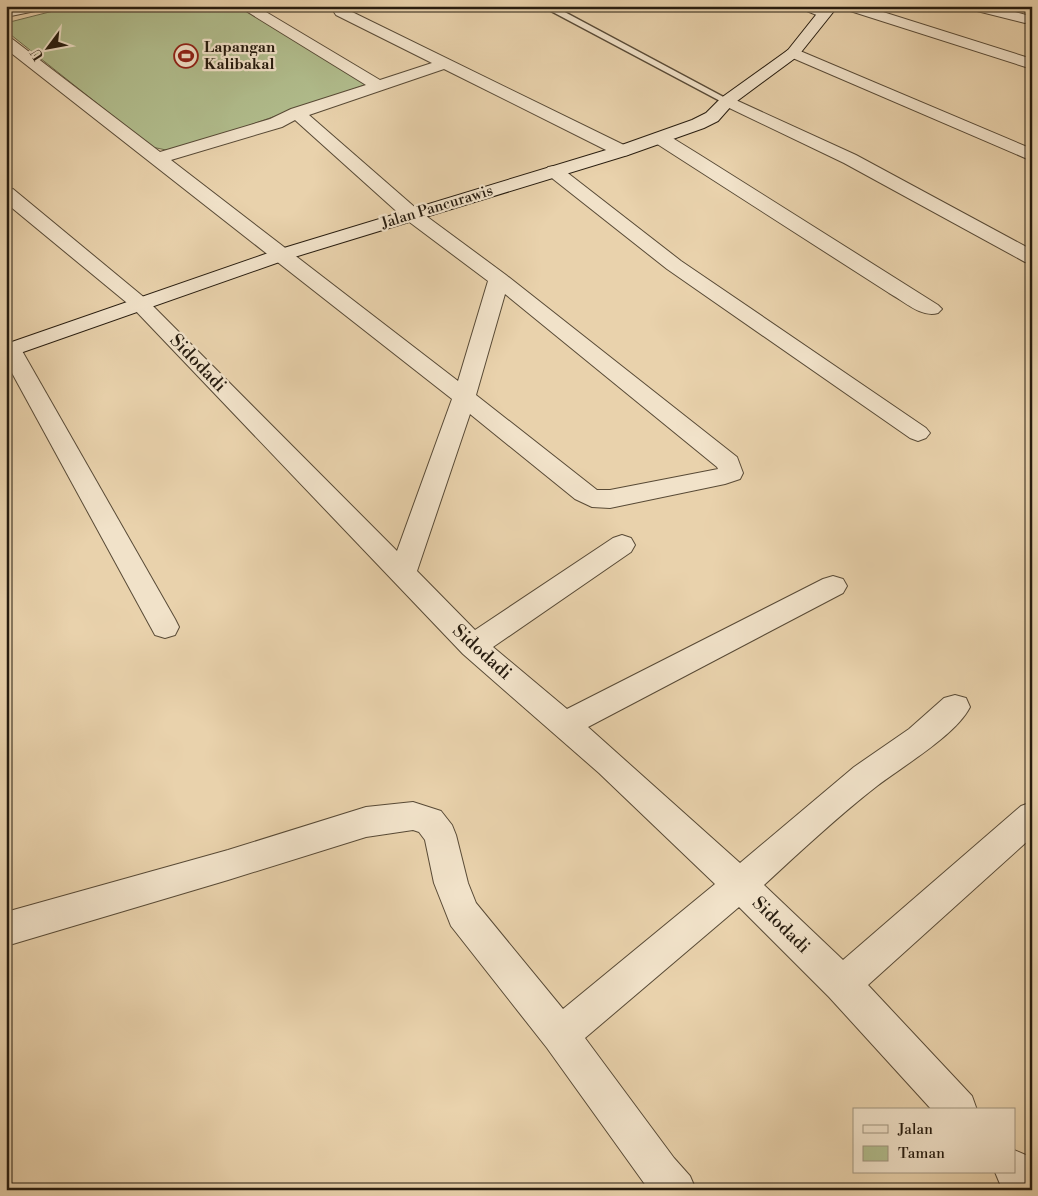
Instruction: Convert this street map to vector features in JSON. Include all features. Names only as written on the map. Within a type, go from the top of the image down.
[{"type":"street","points":[[6,13],[40,6]]},
{"type":"street","points":[[245,6],[379,86]]},
{"type":"street","points":[[807,6],[828,10]]},
{"type":"street","points":[[849,6],[1032,64]]},
{"type":"street","points":[[974,6],[1025,19]]},
{"type":"street","name":"Jalan Pancurawis","points":[[8,350],[281,255],[622,150],[698,124],[712,117],[727,101],[793,53],[828,10]]},
{"type":"street","points":[[341,12],[622,150]]},
{"type":"street","points":[[6,42],[592,498],[610,498],[725,476],[731,473],[728,463],[499,279],[411,214],[297,113]]},
{"type":"street","points":[[793,53],[1032,156]]},
{"type":"street","points":[[157,159],[276,123],[297,113],[444,64]]},
{"type":"street","points":[[727,101],[850,159],[1032,258]]},
{"type":"street","points":[[660,138],[846,258],[931,309]]},
{"type":"street","points":[[554,171],[674,266],[918,433]]},
{"type":"street","name":"Sidodadi","points":[[6,192],[139,303],[472,646],[565,724],[740,885],[842,984],[956,1108]]},
{"type":"street","points":[[402,574],[464,397],[499,279]]},
{"type":"street","points":[[8,350],[164,627]]},
{"type":"street","points":[[472,646],[622,545]]},
{"type":"street","points":[[565,724],[833,586]]},
{"type":"street","points":[[560,1035],[740,885],[792,838],[866,777],[920,738],[955,707]]},
{"type":"street","points":[[6,929],[218,868],[366,822],[413,816],[430,821],[440,835],[451,883],[463,914],[560,1035],[660,1172],[676,1190]]},
{"type":"street","points":[[842,984],[1032,816]]},
{"type":"lane","points":[[527,6],[551,8],[561,6]]},
{"type":"lane","points":[[551,8],[727,101]]},
{"type":"green space","name":"Lapangan Kalibakal","points":[[73,6],[251,6],[376,81],[184,148],[166,150],[152,147],[6,31],[6,23]]},
{"type":"place","name":"Lapangan Kalibakal","points":[[186,56]]}]
